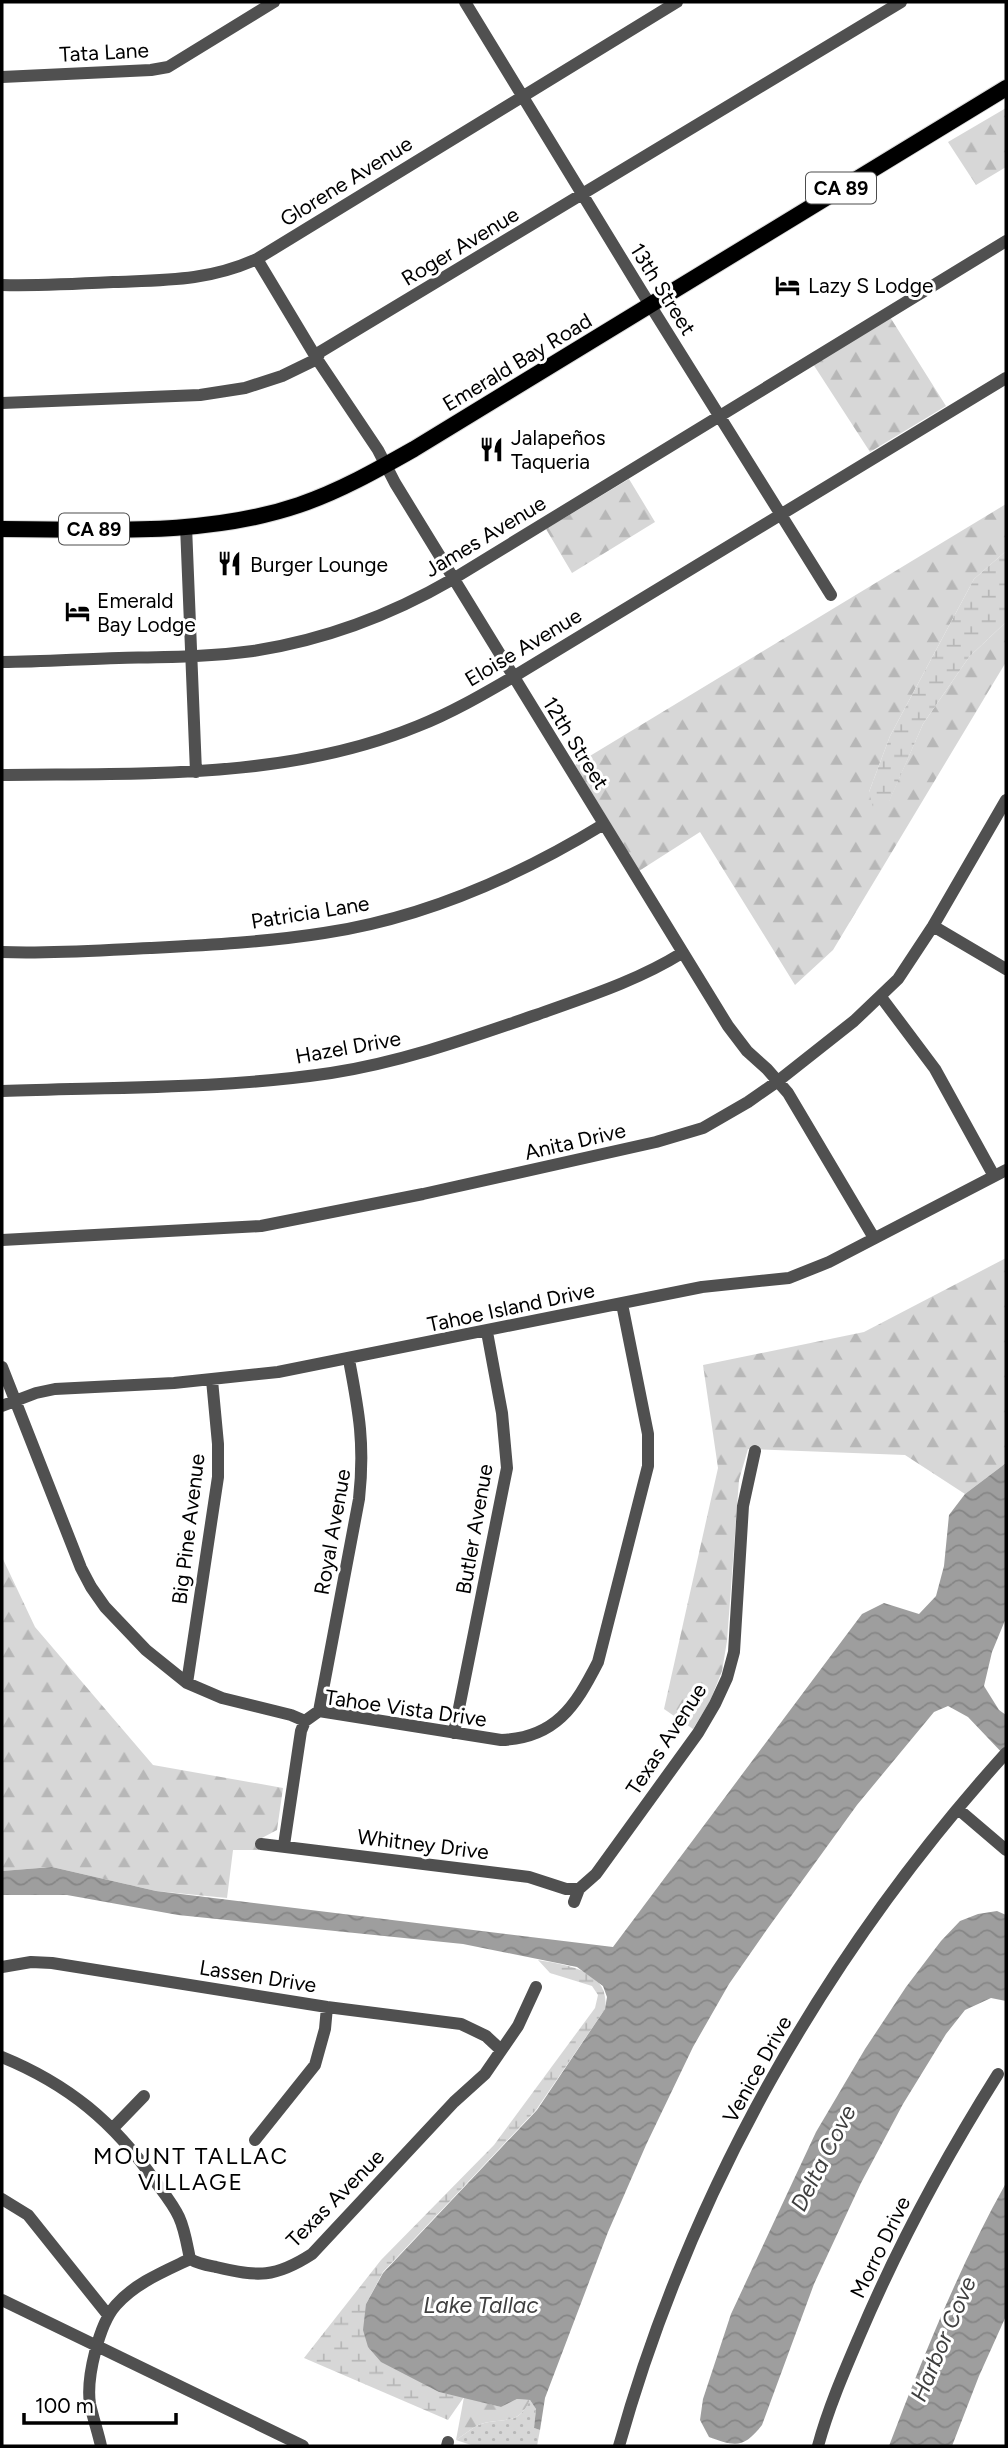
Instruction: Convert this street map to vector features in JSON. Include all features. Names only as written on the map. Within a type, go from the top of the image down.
[{"type":"main road","name":"Emerald Bay Road","points":[[2,529],[186,526],[239,520],[297,506],[351,484],[385,466],[1006,88]]},
{"type":"street","name":"Tata Lane","points":[[2,77],[151,70],[168,66],[274,2]]},
{"type":"street","name":"13th Street","points":[[464,2],[831,595]]},
{"type":"street","name":"Glorene Avenue","points":[[2,285],[39,286],[202,277],[230,271],[257,259],[677,2]]},
{"type":"street","name":"Roger Avenue","points":[[2,403],[200,395],[244,388],[282,376],[317,359],[320,352],[901,2]]},
{"type":"street","name":"James Avenue","points":[[2,662],[190,656],[261,649],[351,627],[419,598],[453,579],[1006,241]]},
{"type":"street","name":"12th Street","points":[[257,259],[317,359],[378,450],[453,579],[682,953],[739,1042],[778,1081],[874,1238]]},
{"type":"street","name":"Eloise Avenue","points":[[2,775],[196,772],[291,762],[386,737],[453,711],[1006,378]]},
{"type":"street","points":[[186,526],[196,772]]},
{"type":"street","name":"Anita Drive","points":[[2,1240],[228,1230],[261,1226],[319,1216],[682,1135],[723,1118],[778,1081],[881,997],[898,979],[1005,805]]},
{"type":"street","name":"Patricia Lane","points":[[2,952],[37,953],[208,945],[288,938],[372,924],[421,910],[522,869],[604,824]]},
{"type":"street","points":[[933,926],[1006,969]]},
{"type":"street","name":"Hazel Drive","points":[[2,1091],[218,1083],[330,1073],[382,1063],[471,1037],[595,993],[662,965],[682,953]]},
{"type":"street","points":[[881,997],[934,1069],[994,1176]]},
{"type":"street","name":"Tahoe Island Drive","points":[[2,1406],[55,1389],[212,1380],[278,1372],[349,1360],[702,1287],[789,1278],[829,1262],[1006,1170]]},
{"type":"street","name":"Tahoe Vista Drive","points":[[2,1367],[81,1568],[91,1587],[146,1650],[187,1682],[222,1698],[305,1721],[319,1711],[501,1740],[521,1740],[538,1735],[552,1726],[572,1705],[598,1662],[648,1466],[648,1434],[622,1304]]},
{"type":"street","name":"Butler Avenue","points":[[454,1733],[507,1468],[502,1413],[487,1332]]},
{"type":"street","name":"Royal Avenue","points":[[319,1711],[363,1466],[363,1438],[349,1360]]},
{"type":"street","name":"Big Pine Avenue","points":[[187,1682],[218,1477],[212,1380]]},
{"type":"street","name":"Texas Avenue","points":[[574,1902],[579,1889],[596,1874],[698,1733],[727,1678],[734,1652],[743,1506],[755,1451]]},
{"type":"street","points":[[284,1845],[301,1731],[305,1721]]},
{"type":"street","name":"Venice Drive","points":[[619,2446],[641,2372],[668,2300],[698,2226],[755,2108],[830,1982],[903,1879],[1004,1756]]},
{"type":"street","points":[[958,1809],[1006,1850]]},
{"type":"street","name":"Whitney Drive","points":[[261,1844],[529,1877],[566,1889],[579,1889]]},
{"type":"street","name":"Lassen Drive","points":[[2,1967],[30,1962],[52,1963],[327,2007],[461,2024],[486,2036],[500,2050]]},
{"type":"street","name":"Texas Avenue","points":[[190,2259],[236,2273],[261,2274],[295,2264],[312,2254],[444,2112],[485,2074],[518,2026],[536,1987]]},
{"type":"street","points":[[255,2140],[315,2065],[325,2029],[327,2007]]},
{"type":"street","points":[[2,2057],[62,2087],[113,2128],[149,2172],[180,2218],[190,2259],[149,2279],[118,2303],[108,2315],[98,2346],[90,2389],[90,2403],[101,2446]]},
{"type":"street","name":"Morro Drive","points":[[818,2446],[849,2361],[895,2256],[949,2154],[998,2074]]},
{"type":"street","points":[[113,2128],[144,2096]]},
{"type":"street","points":[[2,2199],[28,2215],[108,2315]]},
{"type":"street","points":[[2,2300],[98,2346],[282,2442],[303,2446]]},
{"type":"green space","points":[[1006,108],[1006,167],[976,185],[948,142]]},
{"type":"green space","points":[[890,317],[946,406],[870,452],[813,364]]},
{"type":"green space","points":[[629,479],[655,522],[572,573],[546,529]]},
{"type":"green space","points":[[1006,504],[1006,551],[974,579],[890,736],[869,792],[889,801],[923,724],[969,657],[1006,622],[1006,662],[833,950],[795,985],[700,832],[639,871],[575,765]]},
{"type":"green space","points":[[1006,551],[1006,622],[969,657],[923,724],[889,802],[874,812],[869,792],[890,736],[974,579]]},
{"type":"green space","points":[[1006,1258],[1006,1463],[965,1494],[905,1455],[748,1449],[739,1480],[727,1641],[722,1671],[710,1701],[693,1729],[664,1709],[718,1468],[703,1365],[864,1332]]},
{"type":"green space","points":[[2,1557],[35,1627],[153,1765],[283,1788],[277,1830],[260,1839],[259,1850],[233,1850],[227,1898],[156,1891],[52,1867],[2,1871]]},
{"type":"green space","points":[[538,1960],[573,1967],[594,1978],[605,1996],[605,2009],[536,2110],[383,2272],[366,2304],[439,2392],[464,2397],[448,2420],[304,2358],[381,2260],[494,2145],[595,2008],[598,1995],[592,1986],[550,1973]]},
{"type":"green space","points":[[464,2397],[501,2407],[517,2399],[530,2400],[515,2418],[481,2424],[456,2440]]},
{"type":"green space","points":[[530,2400],[536,2409],[534,2428],[540,2430],[537,2446],[474,2446],[456,2440],[481,2424],[515,2418]]},
{"type":"water","name":"Lake Tallac","points":[[1006,1463],[1006,1618],[992,1652],[984,1686],[999,1710],[1006,1715],[1006,1757],[968,1717],[948,1706],[934,1712],[857,1805],[729,1984],[693,2047],[608,2232],[545,2398],[540,2430],[534,2428],[536,2409],[530,2400],[517,2399],[501,2407],[439,2392],[381,2362],[368,2347],[363,2330],[366,2304],[383,2273],[537,2110],[605,2009],[607,1997],[603,1986],[577,1967],[463,1944],[178,1915],[67,1895],[2,1895],[2,1871],[52,1867],[156,1891],[613,1947],[862,1614],[884,1603],[919,1614],[936,1596],[944,1566],[949,1515],[965,1494]]},
{"type":"water","name":"Delta Cove","points":[[997,1911],[1006,1915],[1006,2001],[991,1998],[965,2010],[946,2034],[903,2104],[861,2183],[814,2284],[762,2425],[744,2442],[726,2443],[709,2437],[700,2420],[703,2399],[731,2314],[816,2132],[865,2049],[906,1987],[941,1941],[960,1921]]},
{"type":"water","name":"Harbor Cove","points":[[1006,2183],[1006,2316],[952,2446],[889,2446],[943,2313]]},
{"type":"place","name":"Lazy S Lodge","points":[[788,285]]},
{"type":"place","name":"Jalapeños Taqueria","points":[[491,449]]},
{"type":"place","name":"Burger Lounge","points":[[230,564]]},
{"type":"place","name":"Emerald Bay Lodge","points":[[77,612]]},
{"type":"district","name":"MOUNT TALLAC VILLAGE","points":[[191,2169]]}]
